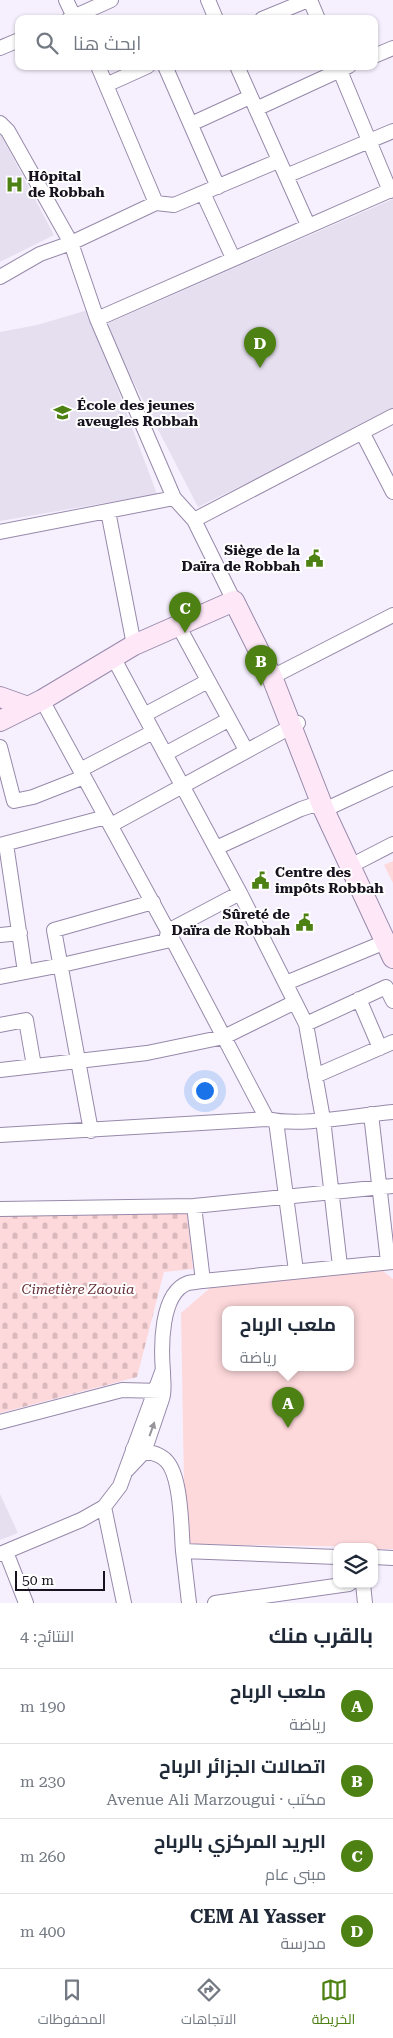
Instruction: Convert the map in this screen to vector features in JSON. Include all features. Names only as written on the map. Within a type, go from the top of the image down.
[{"type":"main road","points":[[0,721],[35,704],[134,645],[178,627],[234,600],[294,725],[390,943]]},
{"type":"main road","points":[[0,697],[35,704]]},
{"type":"main road","points":[[330,808],[360,861],[390,943]]},
{"type":"street","points":[[66,0],[71,15]]},
{"type":"street","points":[[78,15],[111,0]]},
{"type":"street","points":[[208,0],[214,15]]},
{"type":"street","points":[[272,15],[309,0],[316,15]]},
{"type":"street","points":[[0,48],[15,42]]},
{"type":"street","points":[[378,54],[393,48]]},
{"type":"street","points":[[100,70],[156,203]]},
{"type":"street","points":[[106,85],[139,70]]},
{"type":"street","points":[[167,70],[218,186]]},
{"type":"street","points":[[239,70],[308,225]]},
{"type":"street","points":[[191,124],[253,103],[337,70]]},
{"type":"street","points":[[97,319],[391,190],[369,141],[343,70]]},
{"type":"street","points":[[0,123],[8,131],[71,243],[97,319],[174,498],[194,520],[234,600]]},
{"type":"street","points":[[286,176],[393,131]]},
{"type":"street","points":[[0,277],[40,254],[71,243],[156,203],[174,205],[278,161]]},
{"type":"street","points":[[203,193],[233,258]]},
{"type":"street","points":[[194,520],[393,416]]},
{"type":"street","points":[[362,432],[393,492]]},
{"type":"street","points":[[0,532],[174,498]]},
{"type":"street","points":[[108,511],[134,645]]},
{"type":"street","points":[[272,677],[393,616]]},
{"type":"street","points":[[178,627],[246,750]]},
{"type":"street","points":[[113,658],[240,893],[306,1024],[323,1120],[333,1192],[340,1266]]},
{"type":"street","points":[[144,715],[208,682]]},
{"type":"street","points":[[35,704],[82,774],[109,821],[224,1037],[271,1120],[286,1197],[296,1271]]},
{"type":"street","points":[[165,754],[228,720]]},
{"type":"street","points":[[25,972],[20,933],[3,845],[109,821],[184,787],[246,750],[294,725]]},
{"type":"street","points":[[0,747],[14,801],[33,797],[82,774],[153,732]]},
{"type":"street","points":[[216,848],[300,809],[313,806],[330,808],[393,778]]},
{"type":"street","points":[[360,861],[393,844]]},
{"type":"street","points":[[168,931],[240,893]]},
{"type":"street","points":[[91,1131],[62,965],[54,930],[153,902]]},
{"type":"street","points":[[0,976],[62,965],[166,941],[168,931]]},
{"type":"street","points":[[0,935],[20,933]]},
{"type":"street","points":[[286,983],[390,943]]},
{"type":"street","points":[[306,1024],[390,985],[393,1001]]},
{"type":"street","points":[[359,999],[380,1048]]},
{"type":"street","points":[[0,1070],[147,1053],[224,1037],[295,1002]]},
{"type":"street","points":[[0,1025],[26,1020],[34,1066]]},
{"type":"street","points":[[315,1076],[393,1042]]},
{"type":"street","points":[[0,1135],[271,1120],[323,1120],[393,1112]]},
{"type":"street","points":[[26,1603],[3,1553],[81,1520],[104,1507],[120,1486],[139,1450],[159,1391],[165,1316],[171,1301],[187,1284],[390,1262],[386,1186],[372,1114]]},
{"type":"street","points":[[0,1209],[194,1206],[386,1186]]},
{"type":"street","points":[[194,1206],[203,1281]]},
{"type":"street","points":[[0,1422],[122,1390],[159,1391]]},
{"type":"street","points":[[139,1450],[162,1457],[170,1464],[176,1478],[189,1603]]},
{"type":"street","points":[[104,1507],[124,1603]]},
{"type":"street","points":[[183,1551],[333,1557]]},
{"type":"street","points":[[378,1557],[393,1558]]},
{"type":"street","points":[[215,1603],[284,1598],[333,1587]]},
{"type":"street","points":[[363,1588],[364,1603]]},
{"type":"shaded area","name":"Hôpital de Robbah","points":[[0,133],[54,235],[0,262]]},
{"type":"shaded area","points":[[393,199],[393,411],[198,507],[104,325]]},
{"type":"shaded area","name":"École des jeunes aveugles Robbah","points":[[88,310],[157,494],[0,521],[0,332],[37,325]]},
{"type":"shaded area","points":[[0,1494],[18,1533],[0,1540]]},
{"type":"green space","points":[[393,861],[393,883],[384,865]]},
{"type":"green space","name":"Cimetière Zaouia","points":[[0,1211],[187,1212],[193,1269],[164,1272],[137,1377],[0,1413]]},
{"type":"green space","points":[[382,1270],[393,1279],[393,1549],[378,1549],[378,1543],[333,1543],[333,1546],[185,1544],[181,1313],[210,1288]]},
{"type":"place","name":"Hôpital de Robbah","points":[[14,184]]},
{"type":"place","name":"CEM Al Yasser","points":[[260,368]]},
{"type":"place","name":"École des jeunes aveugles Robbah","points":[[63,413]]},
{"type":"place","name":"Siège de la Daïra de Robbah","points":[[314,558]]},
{"type":"place","name":"البريد المركزي بالرباح","points":[[185,633]]},
{"type":"place","name":"اتصالات الجزائر الرباح","points":[[261,686]]},
{"type":"place","name":"Centre des impôts Robbah","points":[[261,880]]},
{"type":"place","name":"Sûreté de Daïra de Robbah","points":[[304,922]]},
{"type":"place","name":"ملعب الرباح","points":[[288,1428]]}]
